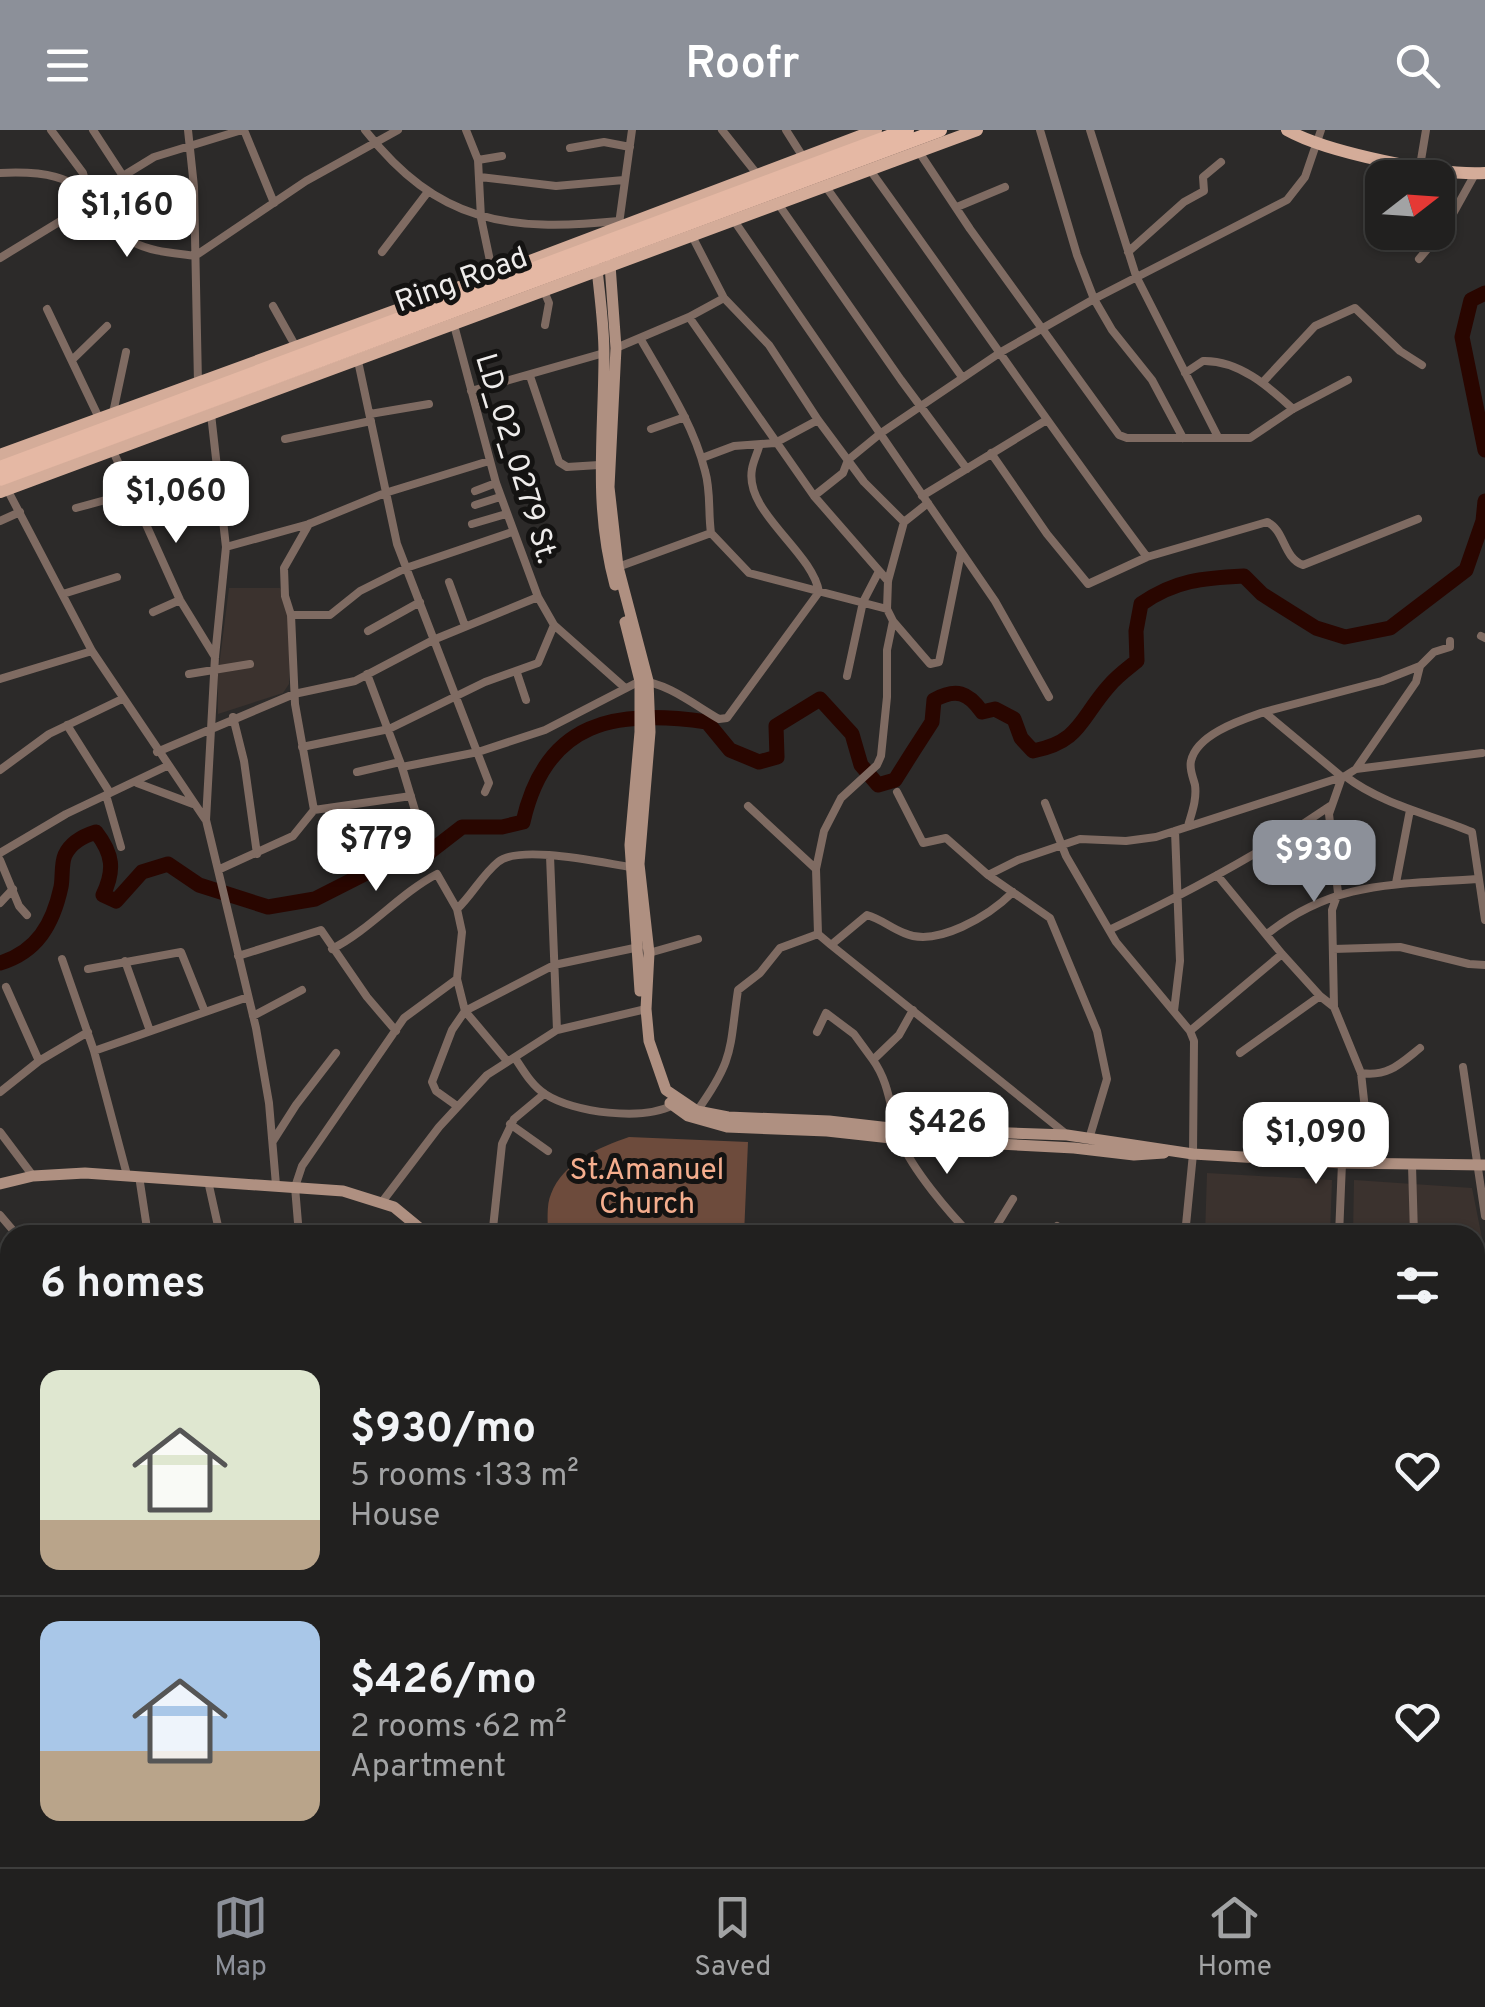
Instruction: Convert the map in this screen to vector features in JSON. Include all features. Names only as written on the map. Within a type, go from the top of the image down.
[{"type":"highway","name":"Ring Road","points":[[0,468],[907,130]]},
{"type":"highway","name":"Ring Road","points":[[2,487],[940,130]]},
{"type":"main road","points":[[0,454],[493,274],[803,157],[846,135],[876,130]]},
{"type":"main road","points":[[2,487],[358,361],[977,130]]},
{"type":"main road","points":[[1286,130],[1315,144],[1391,160]]},
{"type":"main road","points":[[1455,175],[1480,174]]},
{"type":"main road","points":[[604,267],[610,350],[609,488],[618,567],[644,681],[639,864],[643,1009],[666,1090],[688,1116],[728,1127],[1067,1135],[1193,1156]]},
{"type":"main road","points":[[610,350],[599,465],[602,513],[610,568],[644,681]]},
{"type":"main road","points":[[644,950],[630,867],[645,732]]},
{"type":"main road","points":[[676,1103],[728,1117],[829,1121],[899,1134],[1148,1155],[1481,1169]]},
{"type":"main road","points":[[1148,1155],[1168,1152]]},
{"type":"main road","points":[[1342,1166],[1412,1168]]},
{"type":"main road","points":[[0,1184],[72,1173],[276,1185],[344,1192],[382,1202],[394,1206],[416,1225]]},
{"type":"street","points":[[51,130],[83,173],[88,192]]},
{"type":"street","points":[[93,130],[123,176]]},
{"type":"street","points":[[188,130],[194,187],[198,383]]},
{"type":"street","points":[[0,258],[95,200],[154,157],[243,130],[274,203]]},
{"type":"street","points":[[365,130],[427,193],[481,218],[558,226],[618,224],[632,130]]},
{"type":"street","points":[[0,173],[47,174],[73,182],[88,192],[135,244],[195,256],[274,203],[398,130]]},
{"type":"street","points":[[466,130],[478,160],[481,218],[493,274]]},
{"type":"street","points":[[722,130],[757,174]]},
{"type":"street","points":[[786,130],[803,157]]},
{"type":"street","points":[[1040,130],[1077,255],[1094,298],[1112,330],[1152,380],[1183,438]]},
{"type":"street","points":[[1090,130],[1136,276],[1218,437]]},
{"type":"street","points":[[814,496],[843,474],[848,460],[881,433],[1002,352],[1094,298],[1288,200],[1304,177],[1321,130]]},
{"type":"street","points":[[1421,160],[1426,130]]},
{"type":"street","points":[[570,148],[604,142],[630,146]]},
{"type":"street","points":[[920,152],[1119,435],[1250,438],[1293,409],[1348,380]]},
{"type":"street","points":[[478,160],[502,156]]},
{"type":"street","points":[[1128,252],[1184,202],[1204,192],[1203,177],[1221,162]]},
{"type":"street","points":[[870,170],[1147,557]]},
{"type":"street","points":[[1419,259],[1445,228],[1480,174]]},
{"type":"street","points":[[480,178],[556,186],[624,180]]},
{"type":"street","points":[[957,207],[1005,186]]},
{"type":"street","points":[[826,187],[962,377]]},
{"type":"street","points":[[382,252],[427,193]]},
{"type":"street","points":[[779,204],[968,468]]},
{"type":"street","points":[[735,222],[1010,626],[1049,697]]},
{"type":"street","points":[[692,236],[724,298],[768,345],[864,482],[904,522]]},
{"type":"street","points":[[544,290],[548,303],[545,326]]},
{"type":"street","points":[[471,391],[610,350],[724,298]]},
{"type":"street","points":[[273,306],[296,348]]},
{"type":"street","points":[[1263,382],[1315,326],[1355,308],[1400,352],[1422,364]]},
{"type":"street","points":[[47,310],[100,418]]},
{"type":"street","points":[[689,316],[814,496],[888,581]]},
{"type":"street","name":"LD_02_0279 St.","points":[[454,325],[500,497],[538,597],[554,625],[624,688]]},
{"type":"street","points":[[72,360],[108,326]]},
{"type":"street","points":[[640,338],[702,458],[709,491],[711,533],[749,573],[887,609]]},
{"type":"street","points":[[114,412],[126,352]]},
{"type":"street","points":[[1185,373],[1210,360],[1263,382],[1293,409]]},
{"type":"street","points":[[358,361],[385,493],[406,568],[490,783],[485,792]]},
{"type":"street","points":[[530,376],[559,462],[567,467],[599,465]]},
{"type":"street","points":[[285,439],[429,404]]},
{"type":"street","points":[[211,414],[226,546],[206,820],[253,1016],[276,1185]]},
{"type":"street","points":[[651,428],[684,417]]},
{"type":"street","points":[[297,420],[302,434]]},
{"type":"street","points":[[702,458],[734,446],[775,443],[818,420]]},
{"type":"street","points":[[961,553],[949,602],[945,646],[939,662],[930,664],[887,609],[888,581],[904,522],[925,500],[968,468],[1046,421]]},
{"type":"street","points":[[759,447],[751,471],[758,498],[812,570],[819,592]]},
{"type":"street","points":[[112,448],[180,600],[215,656]]},
{"type":"street","points":[[991,454],[1088,584],[1147,557],[1267,522],[1276,526],[1292,560],[1302,564],[1418,520]]},
{"type":"street","points":[[226,546],[309,524],[385,493],[489,461]]},
{"type":"street","points":[[475,491],[496,483]]},
{"type":"street","points":[[2,487],[20,512],[92,652],[206,820]]},
{"type":"street","points":[[76,508],[131,493]]},
{"type":"street","points":[[475,506],[500,497]]},
{"type":"street","points":[[0,520],[20,512]]},
{"type":"street","points":[[472,524],[506,514]]},
{"type":"street","points":[[309,524],[284,568],[285,596],[291,615],[294,694],[314,810]]},
{"type":"street","points":[[291,615],[330,615],[360,591],[406,568],[512,532]]},
{"type":"street","points":[[618,567],[711,533]]},
{"type":"street","points":[[846,676],[864,602],[878,573]]},
{"type":"street","points":[[63,594],[116,577]]},
{"type":"street","points":[[449,582],[465,626]]},
{"type":"street","points":[[358,772],[478,752],[558,725],[644,681],[724,719],[819,592]]},
{"type":"street","points":[[158,752],[294,694],[346,684],[433,640],[538,597]]},
{"type":"street","points":[[152,612],[180,600]]},
{"type":"street","points":[[368,632],[420,602]]},
{"type":"street","points":[[818,934],[816,869],[824,831],[841,798],[877,765],[883,745],[887,650],[894,621]]},
{"type":"street","points":[[196,627],[218,624]]},
{"type":"street","points":[[302,747],[389,729],[484,682],[517,673],[543,657],[554,625]]},
{"type":"street","points":[[1188,826],[1195,800],[1190,762],[1203,742],[1232,724],[1264,712],[1382,681],[1420,666],[1434,652],[1450,648],[1450,641]]},
{"type":"street","points":[[0,679],[92,652]]},
{"type":"street","points":[[189,674],[250,664]]},
{"type":"street","points":[[1356,769],[1416,682],[1420,666]]},
{"type":"street","points":[[517,673],[526,700]]},
{"type":"street","points":[[366,674],[389,729],[423,837]]},
{"type":"street","points":[[0,770],[66,725],[122,699]]},
{"type":"street","points":[[1264,712],[1362,789],[1472,832],[1485,920]]},
{"type":"street","points":[[234,717],[257,854]]},
{"type":"street","points":[[66,725],[108,794],[120,847]]},
{"type":"street","points":[[988,874],[1080,839],[1140,840],[1174,832],[1356,769],[1482,753]]},
{"type":"street","points":[[27,915],[0,856],[66,814],[167,766]]},
{"type":"street","points":[[1108,930],[1281,840],[1330,806],[1344,776]]},
{"type":"street","points":[[137,783],[193,804]]},
{"type":"street","points":[[897,792],[923,843],[946,838],[1050,918],[1100,1043],[1106,1080],[1089,1138]]},
{"type":"street","points":[[220,869],[292,836],[314,810],[411,796]]},
{"type":"street","points":[[1046,804],[1062,844],[1108,930],[1134,968],[1190,1031],[1194,1054],[1193,1156],[1187,1225]]},
{"type":"street","points":[[748,806],[816,869]]},
{"type":"street","points":[[1330,806],[1338,893],[1332,910],[1334,1007],[1360,1074],[1371,1164]]},
{"type":"street","points":[[1396,883],[1410,810]]},
{"type":"street","points":[[1174,832],[1180,960],[1174,1012]]},
{"type":"street","points":[[457,909],[507,856],[550,856],[630,867]]},
{"type":"street","points":[[550,856],[557,1030]]},
{"type":"street","points":[[332,948],[358,934],[414,886],[437,874],[457,909],[462,946],[458,979],[465,1011],[544,1094],[568,1104],[630,1115],[652,1114],[676,1103]]},
{"type":"street","points":[[1217,875],[1282,954],[1334,1007]]},
{"type":"street","points":[[1267,934],[1300,910],[1338,893],[1396,883],[1478,879]]},
{"type":"street","points":[[0,904],[13,889]]},
{"type":"street","points":[[832,945],[867,915],[904,934],[919,937],[941,933],[982,919],[1013,892]]},
{"type":"street","points":[[238,956],[315,930],[325,934],[396,1031]]},
{"type":"street","points":[[818,934],[1067,1135]]},
{"type":"street","points":[[697,1111],[727,1064],[738,990],[760,973],[780,948],[818,934]]},
{"type":"street","points":[[458,1106],[436,1090],[432,1082],[452,1030],[465,1011],[554,965],[698,939]]},
{"type":"street","points":[[1333,949],[1393,946],[1485,965]]},
{"type":"street","points":[[88,969],[181,952],[205,1012]]},
{"type":"street","points":[[1190,1031],[1282,954]]},
{"type":"street","points":[[62,960],[94,1051],[145,1225]]},
{"type":"street","points":[[125,961],[150,1031]]},
{"type":"street","points":[[298,1225],[294,1187],[302,1166],[412,1010],[458,979]]},
{"type":"street","points":[[6,987],[40,1061]]},
{"type":"street","points":[[253,1016],[302,990]]},
{"type":"street","points":[[1240,1053],[1320,996]]},
{"type":"street","points":[[94,1051],[248,997]]},
{"type":"street","points":[[382,1202],[487,1075],[557,1030],[643,1009]]},
{"type":"street","points":[[873,1060],[899,1034],[913,1010]]},
{"type":"street","points":[[817,1032],[826,1012],[854,1034],[884,1075],[899,1134],[944,1206],[962,1225]]},
{"type":"street","points":[[0,1092],[40,1061],[88,1032]]},
{"type":"street","points":[[1360,1074],[1376,1076],[1388,1072],[1420,1048]]},
{"type":"street","points":[[273,1141],[336,1053]]},
{"type":"street","points":[[1463,1066],[1485,1216]]},
{"type":"street","points":[[493,1225],[502,1144],[510,1124],[544,1094]]},
{"type":"street","points":[[510,1124],[548,1152]]},
{"type":"street","points":[[0,1132],[33,1176]]},
{"type":"street","points":[[1340,1225],[1342,1166]]},
{"type":"street","points":[[1412,1168],[1414,1225]]},
{"type":"street","points":[[208,1181],[218,1225]]},
{"type":"street","points":[[998,1225],[1013,1199]]},
{"type":"shaded area","points":[[229,588],[280,588],[285,596],[290,609],[289,684],[283,693],[218,714],[218,674]]},
{"type":"shaded area","points":[[1207,1173],[1332,1180],[1330,1225],[1205,1225]]},
{"type":"shaded area","points":[[1354,1180],[1472,1188],[1479,1225],[1353,1225]]},
{"type":"green space","name":"St.Amanuel Church","points":[[629,1137],[748,1142],[744,1225],[548,1225],[549,1198],[557,1183],[573,1165]]},
{"type":"waterway","points":[[1485,293],[1471,300],[1462,337],[1485,450]]},
{"type":"waterway","points":[[0,963],[24,952],[41,935],[58,900],[65,855],[74,843],[96,832],[110,862],[103,895],[116,901],[142,872],[168,864],[199,885],[268,907],[315,899],[384,864],[418,861],[462,827],[502,827],[523,822],[534,788],[567,742],[615,721],[674,718],[707,722],[730,750],[759,762],[777,757],[776,726],[820,699],[852,734],[861,765],[878,785],[895,780],[932,722],[934,700],[955,693],[972,700],[982,712],[995,709],[1014,719],[1021,738],[1033,751],[1049,747],[1078,728],[1111,683],[1137,661],[1136,631],[1141,604],[1154,596],[1190,582],[1244,576],[1262,594],[1316,628],[1345,637],[1390,628],[1466,570],[1483,521],[1485,501]]}]
